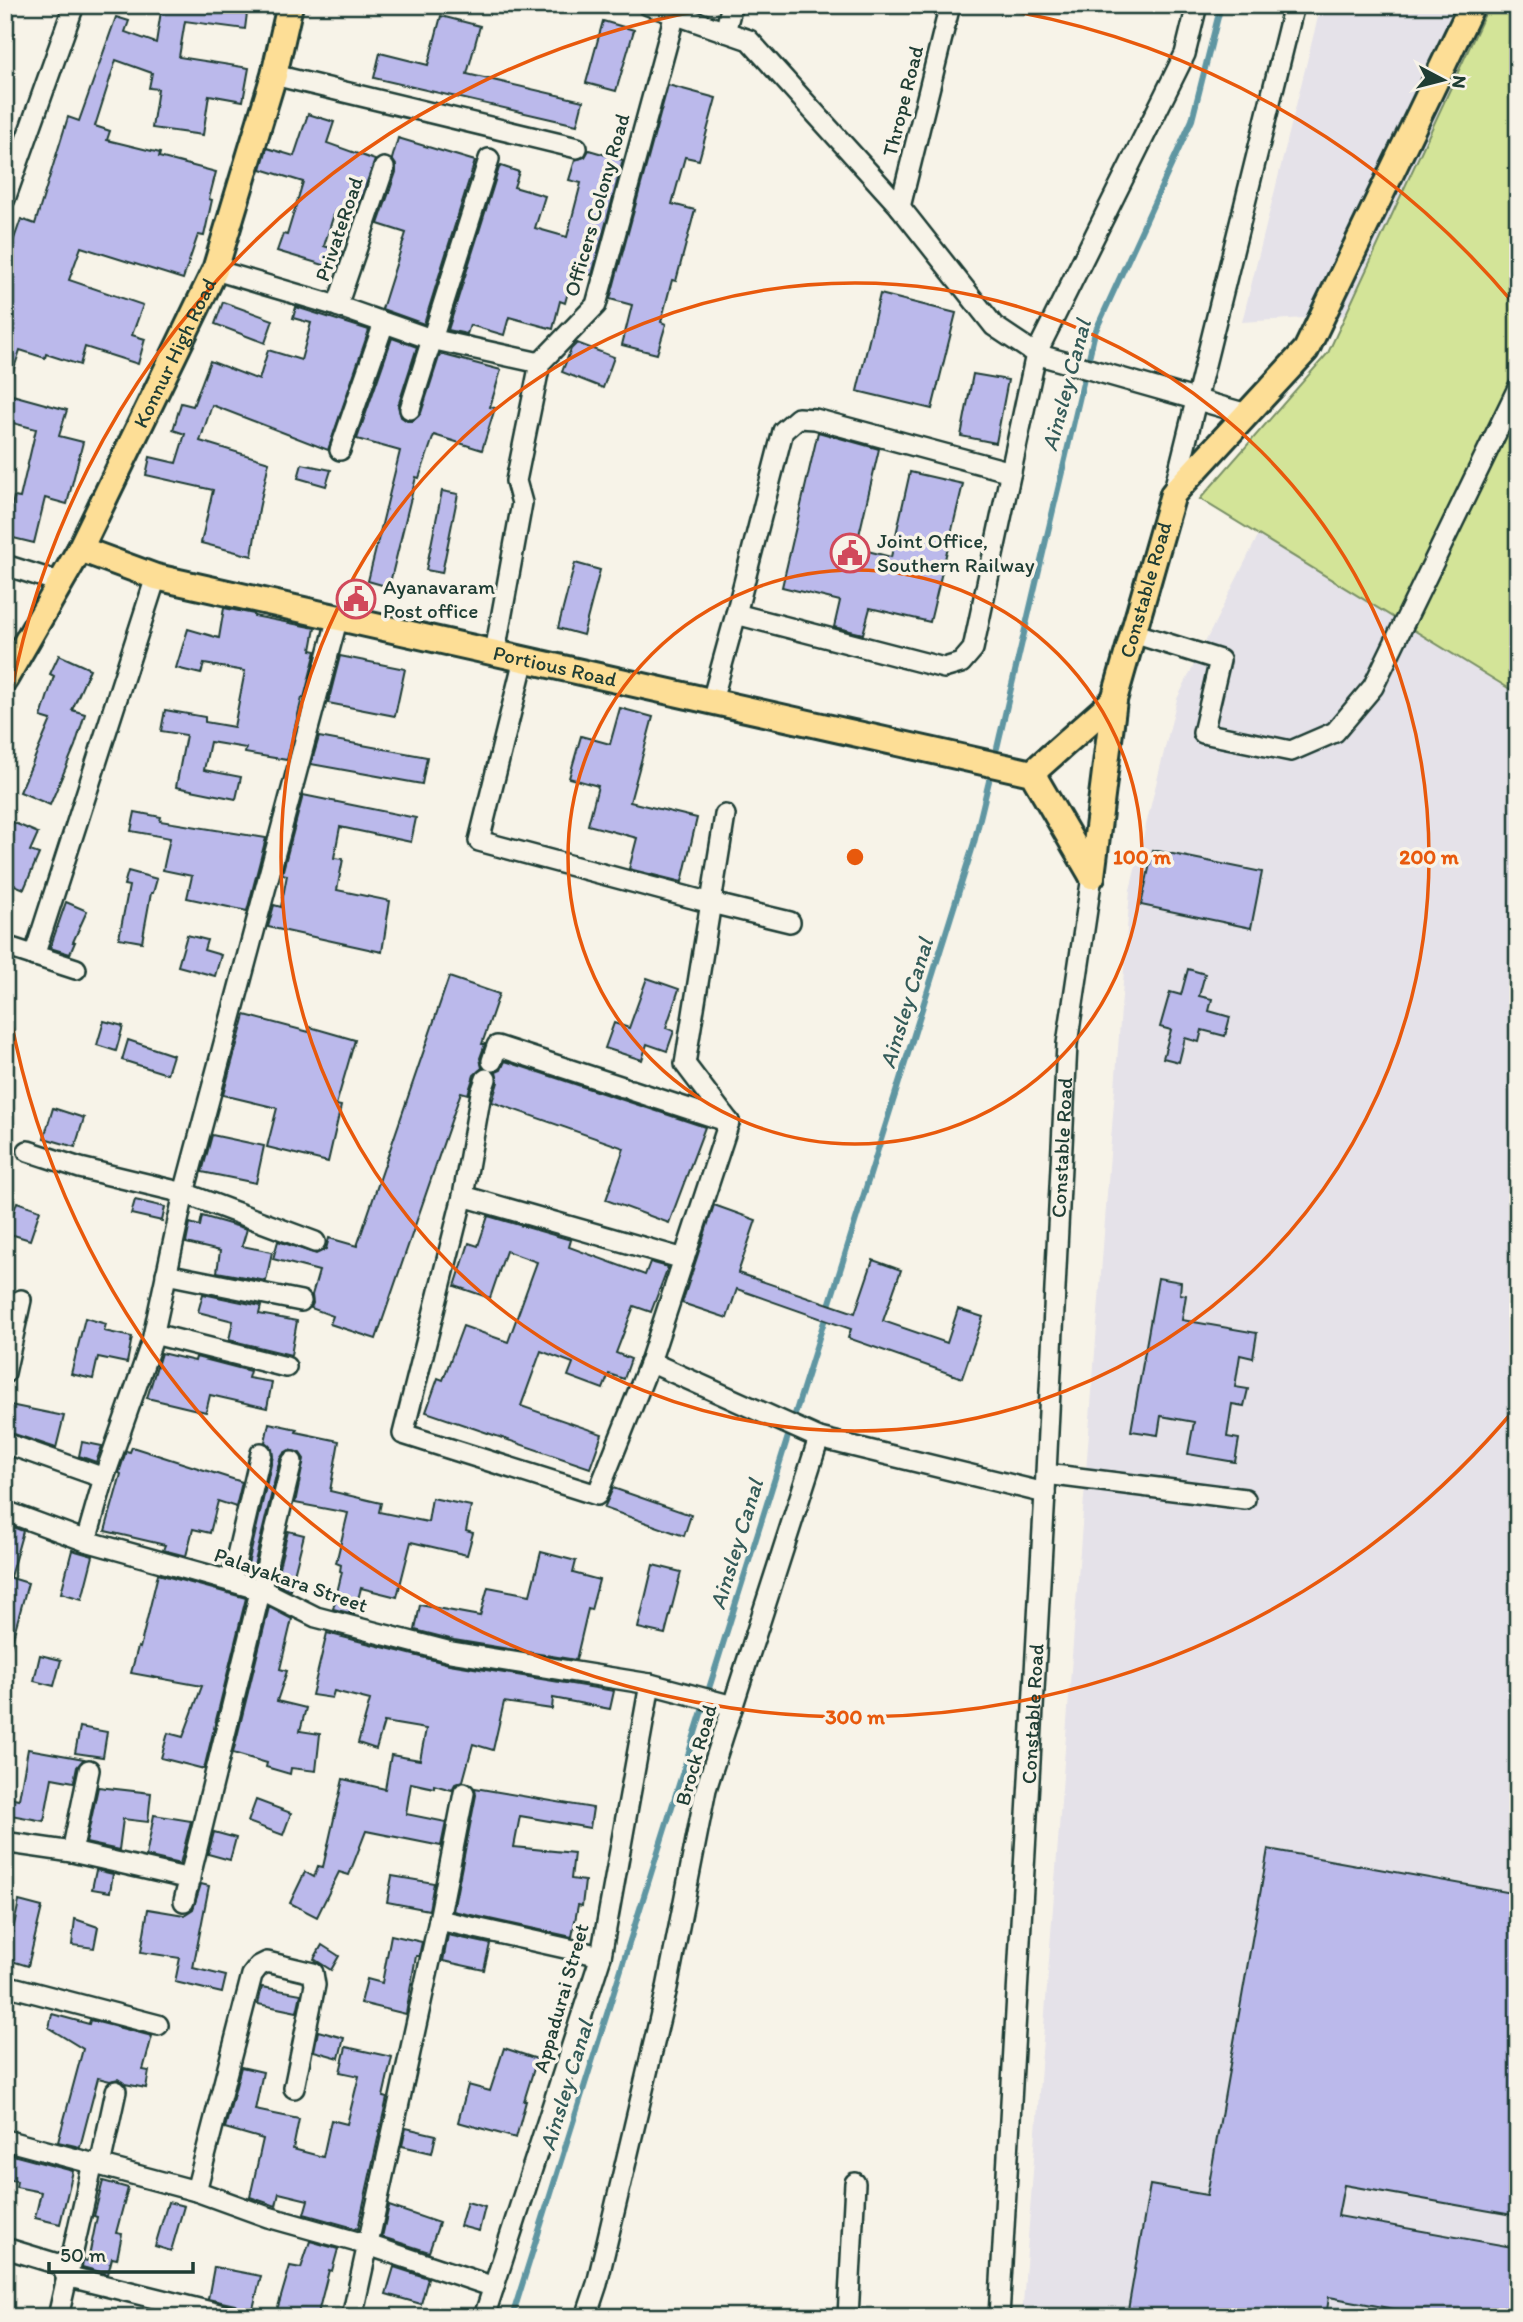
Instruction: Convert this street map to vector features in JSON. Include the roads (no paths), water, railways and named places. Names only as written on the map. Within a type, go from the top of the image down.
[{"type":"main road","name":"Konnur High Road","points":[[5,679],[80,549],[215,270],[274,75],[290,5]]},
{"type":"main road","points":[[1173,494],[1306,350],[1472,5]]},
{"type":"main road","name":"Constable Road","points":[[1092,876],[1114,700],[1173,494]]},
{"type":"main road","name":"Portious Road","points":[[80,549],[156,577],[1032,773]]},
{"type":"main road","points":[[1092,876],[1032,773],[1114,700]]},
{"type":"street","points":[[7,191],[74,5]]},
{"type":"street","points":[[648,5],[749,40],[900,207],[995,326],[1036,354],[1247,414]]},
{"type":"street","points":[[725,32],[732,5]]},
{"type":"street","name":"Thrope Road","points":[[900,207],[950,5]]},
{"type":"street","points":[[736,614],[944,668],[961,663],[973,649],[1036,354],[1185,54],[1197,5]]},
{"type":"street","name":"Constable Road","points":[[1173,494],[1294,5]]},
{"type":"street","name":"Officers Colony Road","points":[[540,363],[596,305],[675,14]]},
{"type":"street","points":[[274,75],[576,148]]},
{"type":"street","points":[[410,409],[489,159]]},
{"type":"street","name":"PrivateRoad","points":[[337,306],[384,168]]},
{"type":"street","points":[[215,270],[337,306],[431,339],[540,363],[516,481],[522,503],[495,652]]},
{"type":"street","points":[[340,450],[384,323]]},
{"type":"street","points":[[1133,633],[1220,660],[1203,733],[1291,751],[1335,732],[1373,687],[1518,388]]},
{"type":"street","points":[[712,701],[783,431],[798,418],[815,419],[1011,472]]},
{"type":"street","points":[[5,565],[62,583]]},
{"type":"street","points":[[34,956],[156,577]]},
{"type":"street","points":[[86,1541],[104,1478],[154,1334],[184,1193],[338,617]]},
{"type":"street","points":[[524,659],[479,841],[790,922]]},
{"type":"street","points":[[725,815],[685,1065],[729,1122]]},
{"type":"street","name":"Constable Road","points":[[999,2317],[1068,1044],[1092,876]]},
{"type":"street","points":[[5,946],[76,969]]},
{"type":"street","points":[[497,1046],[729,1122],[650,1362],[597,1495],[403,1434],[463,1196],[481,1093],[497,1046]]},
{"type":"street","points":[[27,1151],[80,1168],[184,1193],[315,1242]]},
{"type":"street","points":[[463,1196],[684,1259]]},
{"type":"street","points":[[166,1274],[301,1301]]},
{"type":"street","points":[[5,1373],[21,1300]]},
{"type":"street","points":[[154,1334],[286,1367]]},
{"type":"street","points":[[650,1362],[819,1438],[1045,1484],[1245,1499]]},
{"type":"street","name":"Brock Road","points":[[586,2317],[597,2284],[667,1988],[706,1789],[819,1438]]},
{"type":"street","points":[[5,1443],[104,1478]]},
{"type":"street","points":[[231,1581],[261,1453]]},
{"type":"street","points":[[184,1901],[292,1462]]},
{"type":"street","name":"Palayakara Street","points":[[5,1511],[86,1541],[262,1590],[316,1617],[451,1652],[650,1684],[733,1706]]},
{"type":"street","name":"Appadurai Street","points":[[484,2317],[601,1956],[650,1684]]},
{"type":"street","points":[[72,1852],[89,1770]]},
{"type":"street","points":[[352,2317],[464,1793]]},
{"type":"street","points":[[10,1843],[72,1852],[190,1879]]},
{"type":"street","points":[[439,1920],[601,1956]]},
{"type":"street","points":[[196,2191],[252,1975],[259,1966],[267,1962],[313,1973],[316,1985],[294,2088]]},
{"type":"street","points":[[5,1985],[158,2025]]},
{"type":"street","points":[[58,2317],[66,2276],[116,2091]]},
{"type":"street","points":[[5,2140],[196,2191],[268,2217],[368,2245],[494,2287]]},
{"type":"street","points":[[848,2317],[855,2183]]},
{"type":"street","points":[[5,2248],[61,2265],[66,2276]]},
{"type":"street","points":[[66,2276],[231,2317]]},
{"type":"waterway","name":"Ainsley Canal","points":[[997,748],[1095,332],[1192,120],[1221,5]]},
{"type":"waterway","name":"Ainsley Canal","points":[[512,2317],[974,843],[989,781]]},
{"type":"place","name":"Joint Office, Southern Railway","points":[[850,553]]},
{"type":"place","name":"Ayanavaram Post office","points":[[356,599]]}]
